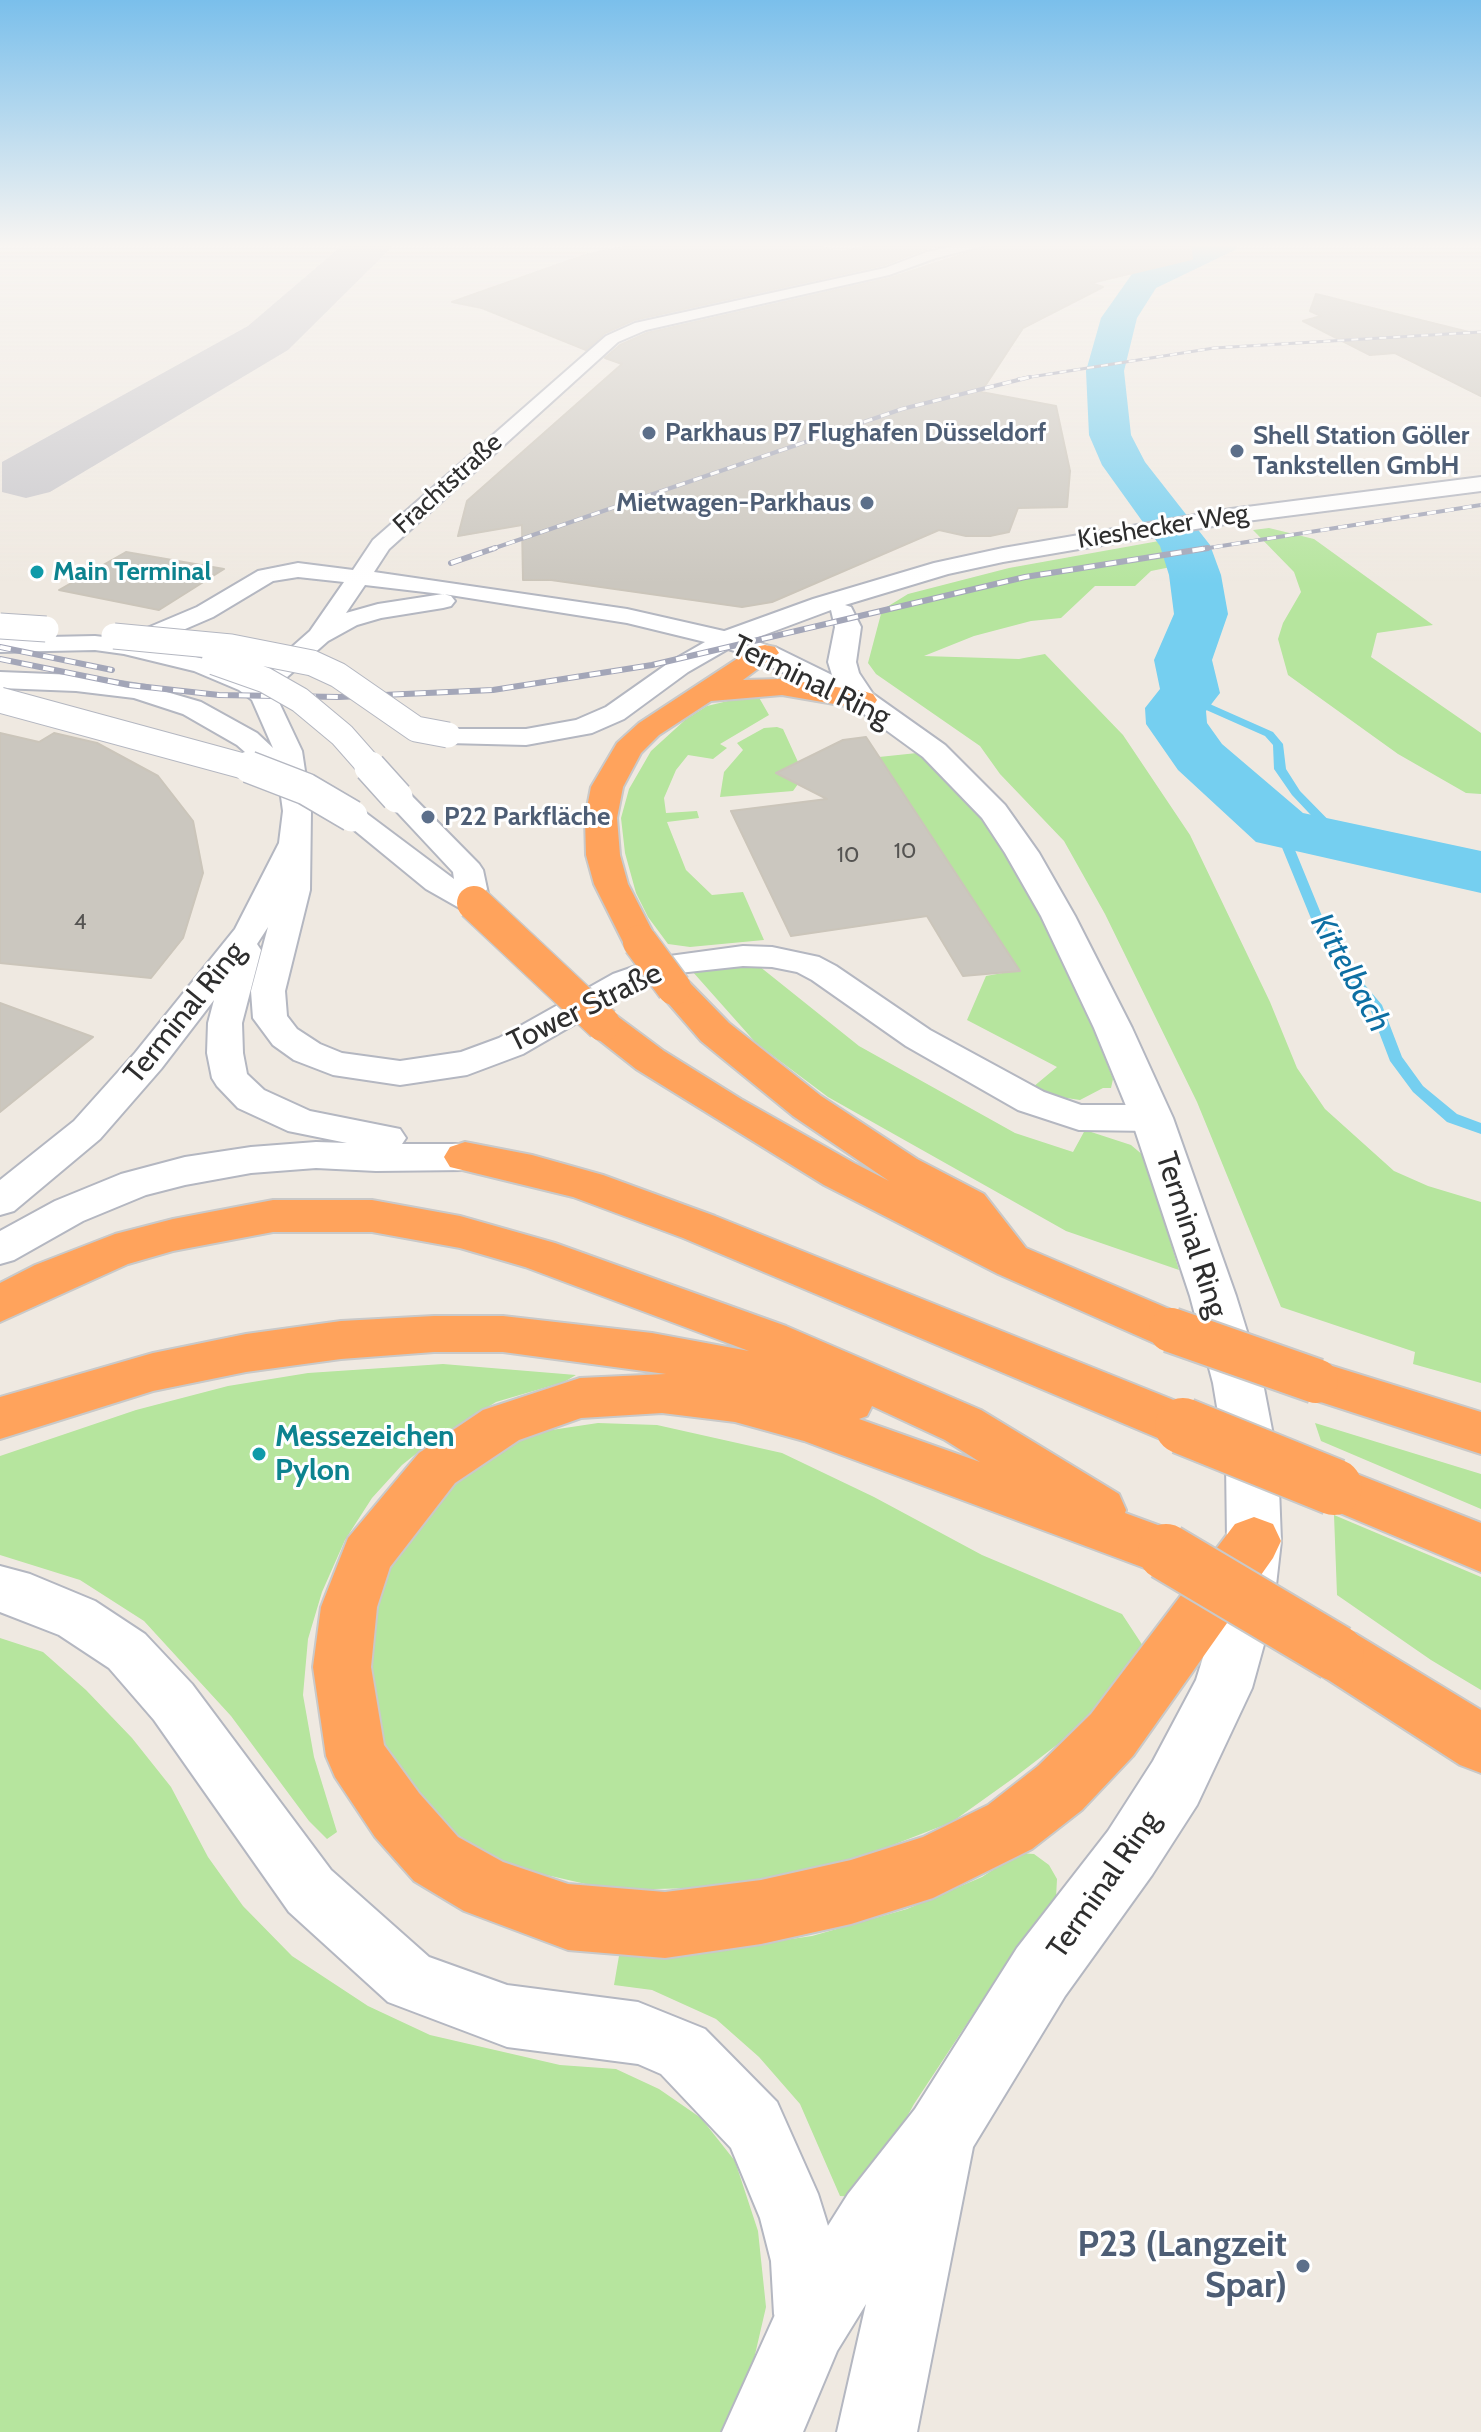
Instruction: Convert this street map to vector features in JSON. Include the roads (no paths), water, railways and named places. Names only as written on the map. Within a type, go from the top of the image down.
[{"type":"highway","points":[[765,653],[692,698],[649,729],[628,749],[602,801],[600,833],[607,870],[621,909],[640,942],[674,988],[715,1032],[807,1106],[902,1169],[969,1205],[1014,1262]]},
{"type":"highway","points":[[692,698],[721,690],[765,687],[798,688],[863,700]]},
{"type":"highway","points":[[474,903],[603,1024],[650,1060],[766,1133],[923,1219],[1171,1330],[1316,1381],[1481,1433]]},
{"type":"highway","points":[[465,1157],[574,1182],[699,1227],[1481,1548]]},
{"type":"highway","points":[[0,1304],[51,1277],[115,1251],[173,1235],[273,1216],[372,1216],[460,1232],[539,1255],[769,1339],[963,1425],[1481,1744]]},
{"type":"highway","points":[[0,1418],[153,1372],[246,1353],[341,1340],[434,1334],[552,1338],[748,1370],[853,1404],[1166,1552]]},
{"type":"highway","points":[[1166,1552],[810,1422],[735,1402],[662,1393],[580,1398],[501,1425],[437,1468],[367,1555],[349,1607],[342,1667],[356,1756],[397,1815],[436,1859],[487,1888],[568,1917],[665,1925],[761,1912],[851,1892],[933,1866],[1010,1827],[1060,1788],[1112,1735],[1254,1541]]},
{"type":"street","name":"Frachtstraße","points":[[359,576],[381,545],[401,526],[594,356]]},
{"type":"street","name":"Kieshecker Weg","points":[[765,653],[803,638],[847,604],[943,568],[1198,521],[1481,484]]},
{"type":"street","name":"Terminal Ring","points":[[111,642],[205,612],[266,576],[281,571],[311,571],[591,610],[728,639],[765,653],[863,700],[912,732],[994,812],[1058,916],[1113,1028],[1152,1118],[1193,1231],[1238,1383],[1252,1461],[1254,1541],[1245,1612],[1223,1688],[1175,1783],[1130,1853],[1041,1972],[940,2134],[874,2220],[810,2324],[762,2432]]},
{"type":"street","name":"Terminal Ring","points":[[319,636],[359,576]]},
{"type":"street","name":"Terminal Ring","points":[[263,696],[276,674],[298,654],[319,636],[349,620],[415,603],[527,600]]},
{"type":"street","name":"Kieshecker Weg","points":[[728,639],[822,604],[847,604]]},
{"type":"street","points":[[847,604],[848,627],[842,662],[845,673],[863,700]]},
{"type":"street","points":[[591,610],[648,665],[679,667],[728,639]]},
{"type":"street","points":[[765,653],[764,637],[780,622]]},
{"type":"street","name":"Terminal Ring","points":[[0,626],[111,642],[237,669],[265,680],[300,700],[342,735],[468,870],[474,903]]},
{"type":"street","name":"Terminal Ring","points":[[0,654],[66,642]]},
{"type":"street","name":"Terminal Ring","points":[[0,645],[111,642],[203,666],[248,685],[263,696],[288,751],[297,811],[294,843],[250,932],[148,1061],[87,1130],[0,1201]]},
{"type":"street","points":[[111,642],[231,647],[312,663],[338,675],[416,729],[448,735],[506,738],[564,732],[615,713],[648,665]]},
{"type":"street","points":[[203,666],[253,665],[298,654]]},
{"type":"street","points":[[0,680],[76,683],[137,691],[192,708],[247,739],[295,782]]},
{"type":"street","points":[[0,700],[237,762],[306,789],[352,816],[437,882],[474,903]]},
{"type":"street","name":"Tower Straße","points":[[294,843],[294,890],[268,991],[270,1018],[285,1037],[307,1052],[333,1063],[400,1073],[467,1063],[511,1046],[625,981],[674,964],[743,956],[772,957],[807,964],[824,973],[918,1038],[1031,1101],[1079,1117],[1152,1118]]},
{"type":"street","points":[[250,932],[225,1023],[225,1053],[230,1078],[251,1099],[301,1122],[465,1157]]},
{"type":"street","points":[[0,1249],[69,1211],[135,1184],[185,1171],[251,1160],[316,1155],[465,1157]]},
{"type":"street","points":[[0,1589],[30,1597],[77,1618],[127,1651],[173,1702],[310,1891],[410,1980],[507,2016],[638,2033],[683,2051],[754,2125],[794,2218],[805,2261],[810,2324]]},
{"type":"street","name":"Terminal Ring","points":[[877,2432],[940,2134]]},
{"type":"waterway","name":"Kittelbach","points":[[1109,356],[1105,371],[1110,435],[1124,465],[1185,545],[1195,575],[1201,614],[1183,660],[1190,693],[1175,708],[1177,724],[1200,757],[1280,828],[1481,872]]},
{"type":"waterway","name":"Kittelbach","points":[[1190,693],[1208,707],[1269,734],[1278,744],[1280,769],[1296,793],[1344,843]]},
{"type":"waterway","name":"Kittelbach","points":[[1280,828],[1325,938],[1343,967],[1375,1005],[1395,1058],[1418,1089],[1452,1118],[1481,1129]]},
{"type":"railway","points":[[1029,377],[1160,356]]},
{"type":"railway","points":[[489,550],[902,409],[1029,377]]},
{"type":"railway","points":[[1018,379],[1029,377]]},
{"type":"railway","points":[[1196,550],[1481,505]]},
{"type":"railway","points":[[451,563],[495,548]]},
{"type":"railway","points":[[0,659],[129,685],[219,695],[339,697],[493,690],[652,665],[1025,577],[1208,548]]},
{"type":"railway","points":[[0,647],[112,670]]},
{"type":"place","name":"Parkhaus P7 Flughafen Düsseldorf","points":[[649,433]]},
{"type":"place","name":"Shell Station Göller Tankstellen GmbH","points":[[1237,451]]},
{"type":"place","name":"Mietwagen-Parkhaus","points":[[867,503]]},
{"type":"place","name":"Main Terminal","points":[[37,572]]},
{"type":"place","name":"P22 Parkfläche","points":[[428,817]]},
{"type":"place","name":"Messezeichen Pylon","points":[[259,1454]]},
{"type":"place","name":"P23 (Langzeit Spar)","points":[[1303,2266]]}]
